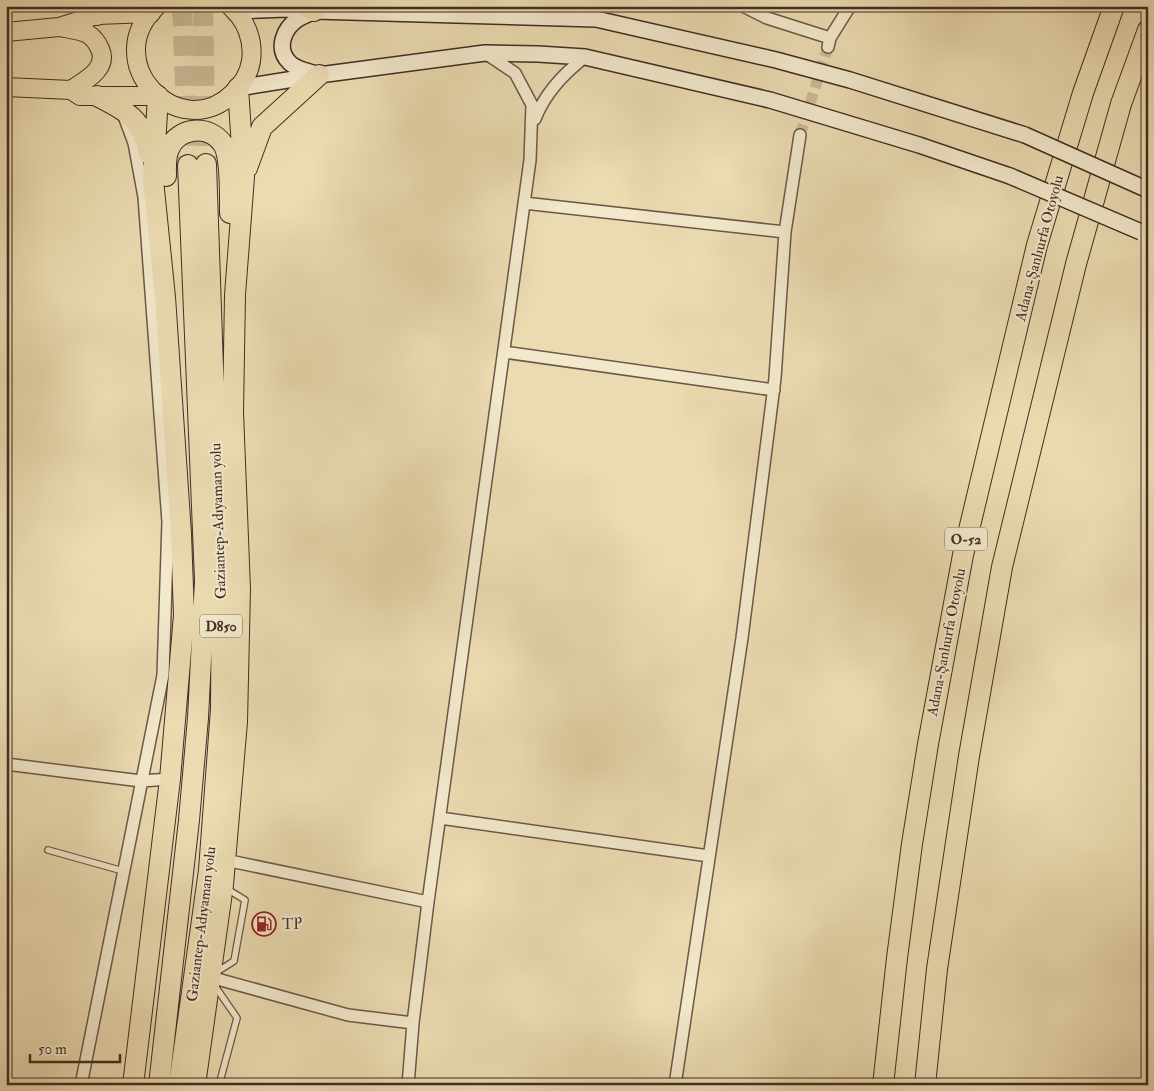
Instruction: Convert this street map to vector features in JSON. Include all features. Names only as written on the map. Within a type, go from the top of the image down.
[{"type":"highway","name":"Adana-Şanlıurfa Otoyolu","points":[[884,1085],[896,958],[912,844],[929,734],[963,555],[1037,245],[1083,93],[1114,6]]},
{"type":"highway","name":"O-52","points":[[925,1085],[937,969],[969,756],[1002,567],[1076,264],[1121,104],[1148,30]]},
{"type":"highway","points":[[244,177],[262,127],[319,75]]},
{"type":"highway","points":[[194,1085],[223,885],[237,722],[240,589],[233,412],[235,295],[244,177],[238,88]]},
{"type":"highway","points":[[97,96],[121,108],[137,122],[144,133],[148,147],[165,297],[181,534],[184,615],[170,779],[133,1085]]},
{"type":"highway","points":[[153,180],[158,96]]},
{"type":"highway","points":[[165,297],[166,160],[172,143],[179,136],[196,130],[216,136],[223,144],[227,154],[235,295]]},
{"type":"highway","name":"Gaziantep-Adıyaman yolu","points":[[159,1085],[190,811],[198,718],[205,580],[197,165],[222,569],[221,709],[209,870],[179,1085]]},
{"type":"main road","points":[[152,8],[138,33],[136,55],[142,78],[158,96],[175,106],[195,109],[219,103],[238,88],[246,76],[251,63],[250,35],[234,8]]},
{"type":"main road","points":[[6,32],[59,26],[104,11],[152,8]]},
{"type":"main road","points":[[59,26],[86,34],[97,41],[102,53],[100,66],[93,76],[71,90]]},
{"type":"main road","points":[[6,87],[71,90],[80,96],[158,96]]},
{"type":"street","points":[[744,6],[767,18],[829,42],[850,6]]},
{"type":"street","points":[[234,8],[596,19],[776,60],[841,78],[1025,135],[1148,190]]},
{"type":"street","points":[[310,9],[286,30],[282,38],[282,48],[284,56],[290,63],[298,68],[319,75]]},
{"type":"street","points":[[238,88],[319,75],[485,53],[585,57],[770,100],[919,145],[1010,176],[1144,233]]},
{"type":"street","points":[[408,1085],[413,1023],[428,902],[530,160],[532,105],[515,72],[485,53]]},
{"type":"street","points":[[532,127],[548,92],[585,57]]},
{"type":"street","points":[[81,1085],[163,675],[168,522],[144,197],[134,144],[121,108]]},
{"type":"street","points":[[675,1085],[742,638],[774,390],[785,232],[800,135]]},
{"type":"street","points":[[524,203],[785,232]]},
{"type":"street","points":[[504,352],[774,390]]},
{"type":"street","points":[[6,764],[141,781],[170,779]]},
{"type":"street","points":[[440,818],[709,856]]},
{"type":"street","points":[[225,860],[428,902]]},
{"type":"street","points":[[210,977],[348,1015],[413,1023]]},
{"type":"lane","points":[[48,850],[123,871]]},
{"type":"lane","points":[[210,977],[237,1018],[219,1085]]},
{"type":"tunnel","points":[[182,6],[188,165]]},
{"type":"tunnel","points":[[203,6],[206,164]]},
{"type":"tunnel","points":[[800,135],[828,47]]},
{"type":"place","name":"TP","points":[[264,924]]}]
